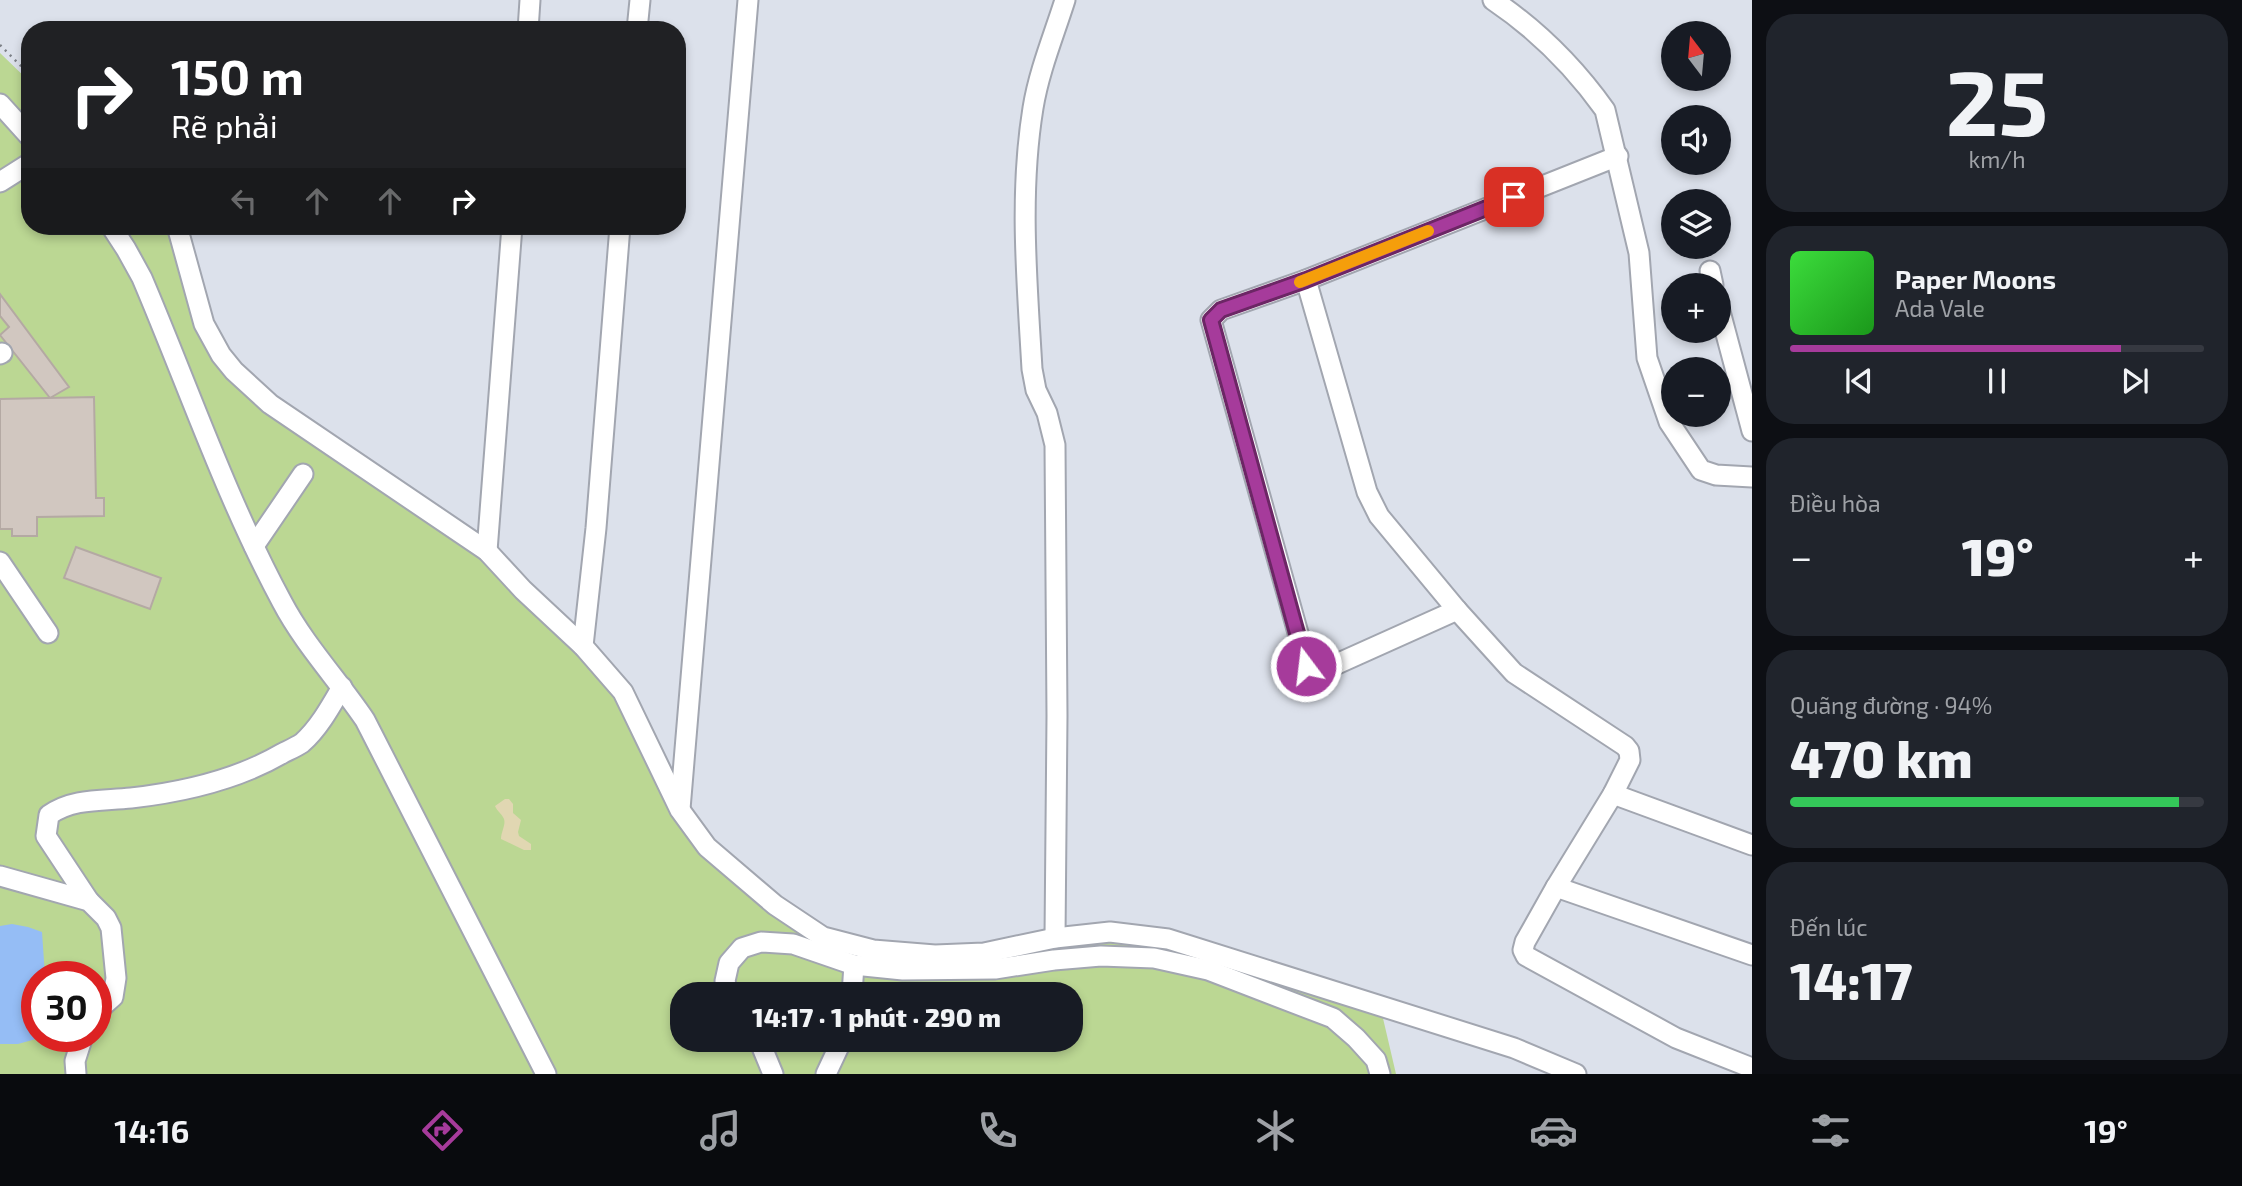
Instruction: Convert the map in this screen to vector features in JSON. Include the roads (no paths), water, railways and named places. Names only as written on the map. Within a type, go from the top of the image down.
[{"type":"street","points":[[528,21],[530,0]]},
{"type":"street","points":[[638,21],[640,0]]},
{"type":"street","points":[[680,810],[748,0]]},
{"type":"street","points":[[1055,938],[1055,445],[1031,369],[1024,205],[1034,106],[1065,0]]},
{"type":"street","points":[[1493,0],[1521,19],[1594,94],[1605,110],[1639,253],[1647,358],[1669,422],[1701,470],[1716,475],[1752,477]]},
{"type":"street","points":[[0,104],[21,127]]},
{"type":"street","points":[[1457,610],[1319,672],[1310,672],[1306,666],[1211,320],[1221,310],[1306,280],[1618,156]]},
{"type":"street","points":[[0,182],[21,169]]},
{"type":"street","points":[[117,235],[142,278],[254,546],[297,628],[365,720],[546,1074]]},
{"type":"street","points":[[179,235],[204,324],[221,355],[234,371],[270,404],[487,551],[523,590],[583,646],[623,692],[680,810],[707,847],[775,905],[823,937],[873,950],[935,955],[985,953],[1055,938],[1110,932],[1168,939],[1303,984],[1514,1048],[1576,1074]]},
{"type":"street","points":[[487,551],[511,235]]},
{"type":"street","points":[[583,646],[596,528],[619,235]]},
{"type":"street","points":[[1306,280],[1367,492],[1379,516],[1457,610],[1514,673],[1629,751],[1630,760],[1613,794],[1525,942],[1523,950],[1526,956],[1676,1038],[1752,1068]]},
{"type":"street","points":[[1728,343],[1752,431]]},
{"type":"street","points":[[254,546],[303,474]]},
{"type":"street","points":[[0,562],[48,633]]},
{"type":"street","points":[[112,998],[116,978],[111,929],[106,918],[89,901],[46,836],[48,815],[60,807],[93,800],[130,798],[226,780],[264,764],[302,742],[323,718],[342,687]]},
{"type":"street","points":[[1613,794],[1752,845]]},
{"type":"street","points":[[0,876],[89,901]]},
{"type":"street","points":[[1556,887],[1752,955]]},
{"type":"street","points":[[725,982],[729,962],[742,948],[761,942],[793,944],[854,965],[903,970],[995,969],[1101,956],[1154,958],[1208,970],[1333,1018],[1376,1060],[1380,1074]]},
{"type":"street","points":[[853,982],[854,965]]},
{"type":"street","points":[[76,1074],[75,1061],[78,1052]]},
{"type":"street","points":[[763,1052],[774,1074]]},
{"type":"street","points":[[826,1074],[836,1052]]},
{"type":"water","points":[[12,924],[42,932],[44,961],[21,961],[21,1043],[18,1044],[0,1044],[0,926]]}]
